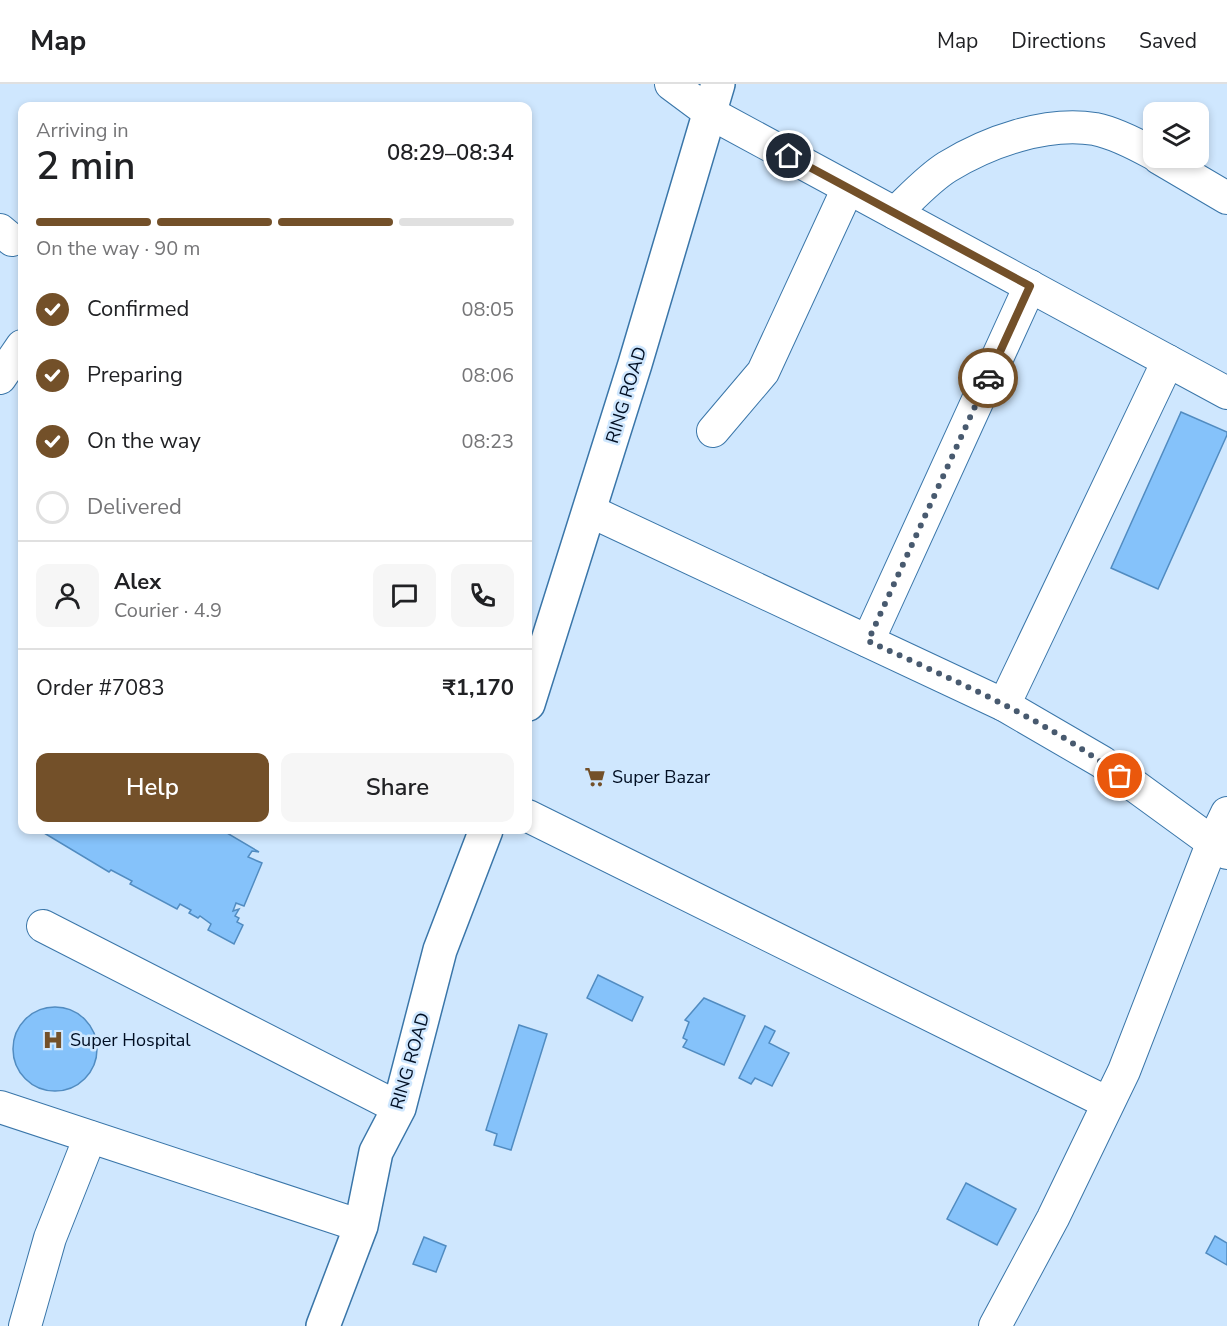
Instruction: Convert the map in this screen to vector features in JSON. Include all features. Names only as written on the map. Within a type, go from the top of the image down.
[{"type":"main road","name":"RING ROAD","points":[[532,692],[590,511],[714,99]]},
{"type":"main road","name":"RING ROAD","points":[[323,1326],[361,1226],[375,1152],[399,1108],[440,950],[484,834]]},
{"type":"street","points":[[671,84],[714,99],[848,188],[1227,393]]},
{"type":"street","points":[[895,213],[945,168],[978,152],[1028,134],[1074,127],[1097,130],[1143,149]]},
{"type":"street","points":[[1176,168],[1227,198]]},
{"type":"street","points":[[713,431],[762,372],[848,188]]},
{"type":"street","points":[[868,641],[1030,286]]},
{"type":"street","points":[[0,378],[18,352]]},
{"type":"street","points":[[1004,705],[1168,361]]},
{"type":"street","points":[[590,511],[1004,705],[1102,762],[1220,848]]},
{"type":"street","points":[[994,1326],[1053,1218],[1128,1060],[1220,848],[1227,813]]},
{"type":"street","points":[[532,818],[1108,1103]]},
{"type":"street","points":[[43,926],[399,1108]]},
{"type":"street","points":[[0,1107],[361,1226]]},
{"type":"street","points":[[25,1326],[50,1238],[90,1137]]},
{"type":"building","points":[[1181,412],[1227,432],[1227,435],[1158,589],[1111,568]]},
{"type":"building","points":[[46,834],[229,834],[259,852],[252,851],[248,857],[262,863],[244,906],[236,903],[233,911],[239,909],[235,916],[239,918],[237,922],[243,925],[234,944],[208,930],[211,924],[200,916],[198,918],[189,913],[191,910],[180,904],[177,909],[130,884],[132,881],[111,870],[109,872]]},
{"type":"building","points":[[598,975],[643,997],[632,1021],[587,998]]},
{"type":"building","points":[[704,998],[745,1016],[724,1065],[683,1047],[687,1040],[683,1038],[689,1022],[685,1020]]},
{"type":"building","points":[[55,1007],[71,1010],[85,1019],[94,1033],[97,1049],[94,1065],[85,1079],[71,1088],[55,1091],[39,1088],[25,1079],[16,1065],[13,1049],[16,1033],[25,1019],[39,1010]]},
{"type":"building","points":[[519,1025],[547,1034],[511,1150],[494,1145],[497,1134],[486,1130]]},
{"type":"building","points":[[765,1026],[775,1031],[769,1043],[789,1053],[772,1086],[755,1078],[751,1084],[739,1078]]},
{"type":"building","points":[[966,1183],[1016,1209],[997,1245],[947,1219]]},
{"type":"building","points":[[1215,1236],[1227,1243],[1227,1265],[1206,1253]]},
{"type":"building","points":[[424,1237],[446,1246],[436,1272],[413,1264]]},
{"type":"way so far","points":[[988,378],[868,641],[1004,705],[1102,762],[1120,776]]},
{"type":"place","name":"Super Bazar","points":[[595,777]]},
{"type":"place","name":"Super Hospital","points":[[53,1040]]},
{"type":"route","points":[[789,156],[1030,286],[988,378]]}]
